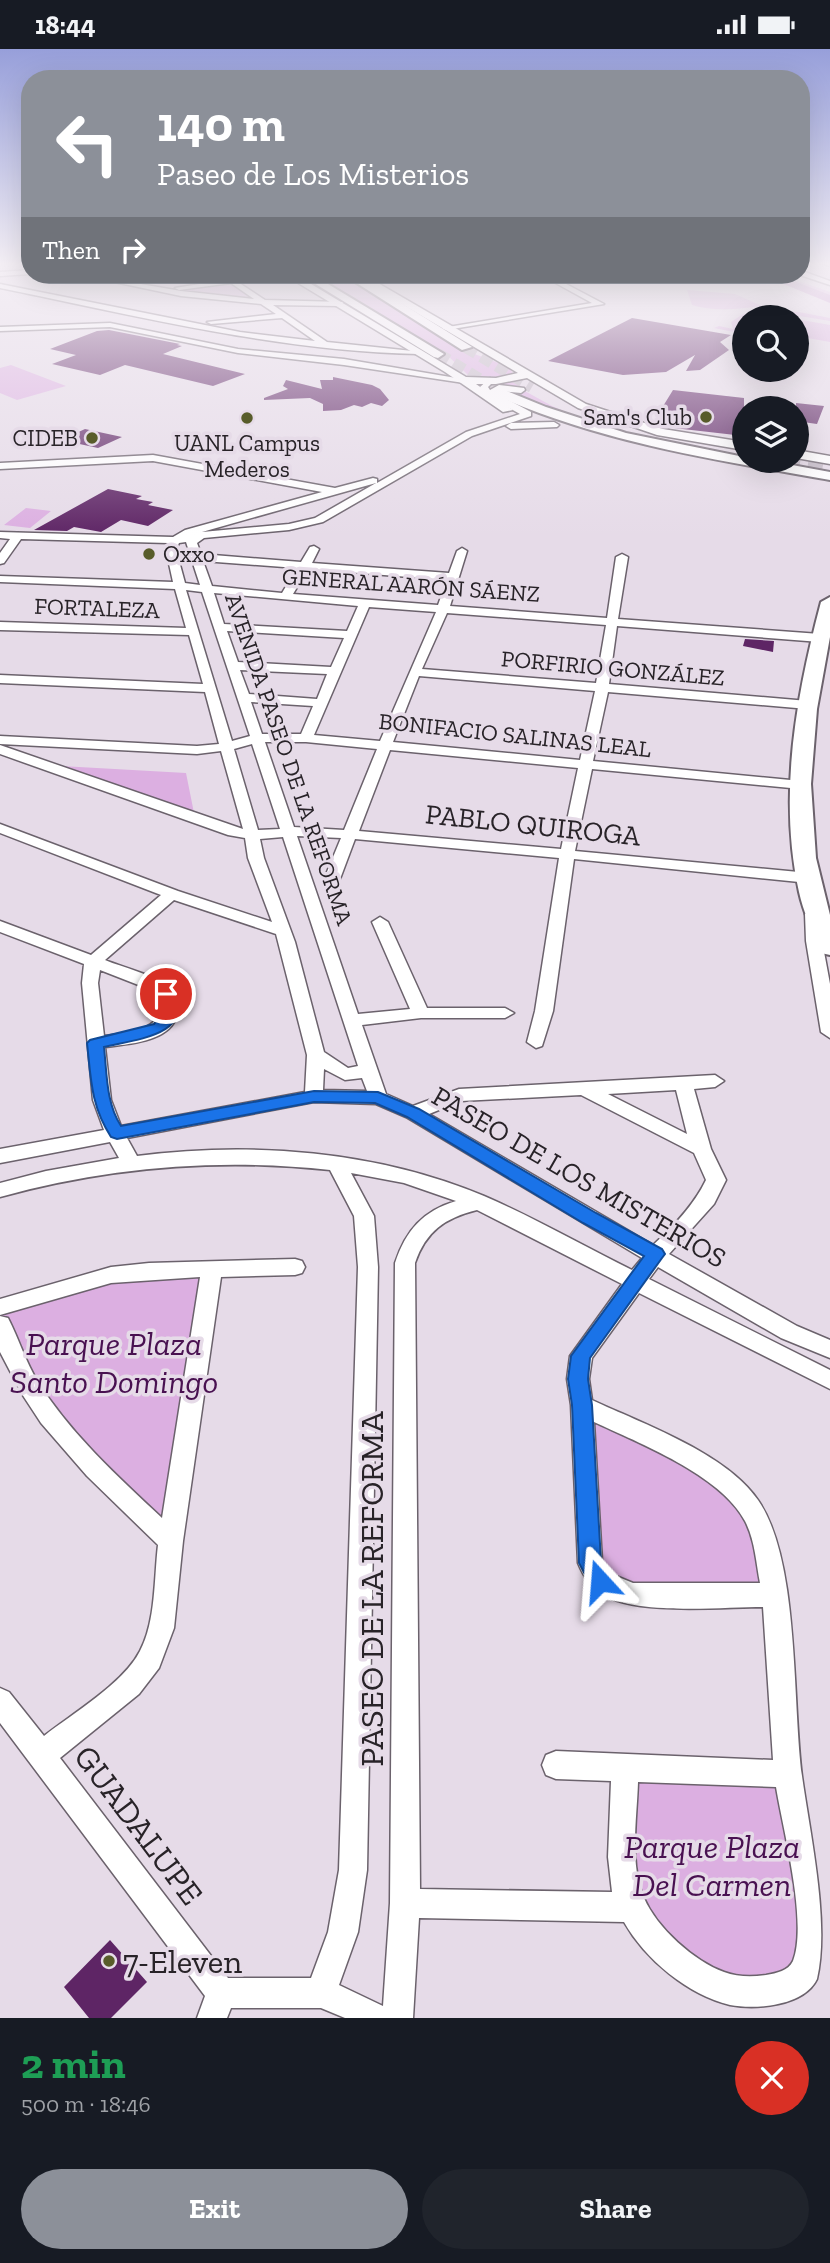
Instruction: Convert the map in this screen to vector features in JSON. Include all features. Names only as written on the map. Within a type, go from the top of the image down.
[{"type":"highway","points":[[495,387],[526,384],[586,414],[656,439],[732,447]]},
{"type":"highway","points":[[526,384],[550,406],[596,423],[705,450]]},
{"type":"highway","points":[[495,387],[560,419],[732,455]]},
{"type":"highway","points":[[508,411],[555,425],[825,475]]},
{"type":"highway","points":[[621,421],[677,449]]},
{"type":"highway","points":[[809,459],[830,462]]},
{"type":"highway","points":[[830,602],[820,638],[808,705],[801,785],[810,885],[830,949]]},
{"type":"main road","points":[[423,354],[456,363],[482,355],[503,362],[526,384],[582,407],[621,421],[732,446]]},
{"type":"main road","points":[[456,363],[464,380],[508,411]]},
{"type":"main road","points":[[464,380],[495,387]]},
{"type":"street","points":[[266,354],[344,362],[464,380]]},
{"type":"street","points":[[413,373],[456,363]]},
{"type":"street","points":[[0,535],[174,540],[193,539],[214,533],[300,525],[319,520],[468,434],[526,416],[527,412],[495,387]]},
{"type":"street","points":[[174,540],[209,526],[337,492],[382,477],[454,435],[502,419],[508,411]]},
{"type":"street","points":[[490,427],[555,425]]},
{"type":"street","points":[[0,466],[153,458],[337,492],[349,504]]},
{"type":"street","points":[[243,517],[245,524],[263,529]]},
{"type":"street","points":[[0,561],[18,535]]},
{"type":"street","name":"AVENIDA PASEO DE LA REFORMA","points":[[193,539],[191,546],[246,698],[288,832],[378,1098]]},
{"type":"street","name":"AVENIDA PASEO DE LA REFORMA","points":[[174,540],[171,550],[188,621],[194,632],[252,834],[256,857],[282,931],[316,1055],[314,1096]]},
{"type":"street","points":[[286,597],[314,549]]},
{"type":"street","points":[[332,879],[414,672],[443,608],[462,551]]},
{"type":"street","points":[[196,557],[454,577]]},
{"type":"street","points":[[536,1042],[544,1011],[567,854],[602,688],[610,621],[622,557]]},
{"type":"street","name":"GENERAL AARÓN SÁENZ","points":[[0,579],[179,586],[286,597],[820,638]]},
{"type":"street","points":[[306,738],[365,603]]},
{"type":"street","name":"FORTALEZA","points":[[0,626],[194,632]]},
{"type":"street","points":[[221,627],[351,635]]},
{"type":"street","points":[[233,666],[333,671]]},
{"type":"street","name":"PORFIRIO GONZÁLEZ","points":[[414,672],[808,705]]},
{"type":"street","points":[[0,679],[209,688]]},
{"type":"street","points":[[246,698],[320,703]]},
{"type":"street","name":"BONIFACIO SALINAS LEAL","points":[[225,747],[258,738],[306,738],[801,785]]},
{"type":"street","points":[[0,740],[197,750],[225,747]]},
{"type":"street","name":"PABLO QUIROGA","points":[[0,749],[219,828],[252,834],[288,832],[351,835],[567,854],[810,885]]},
{"type":"street","points":[[0,828],[172,894],[282,931]]},
{"type":"street","points":[[810,885],[814,944],[830,1032]]},
{"type":"street","points":[[131,1163],[106,1116],[102,1100],[90,983],[92,963],[172,894]]},
{"type":"street","points":[[380,922],[421,1013]]},
{"type":"street","points":[[0,926],[147,982],[166,994],[169,1000],[169,1017],[159,1028],[95,1043]]},
{"type":"street","points":[[353,1020],[421,1013],[505,1013]]},
{"type":"street","points":[[316,1055],[345,1074],[368,1072]]},
{"type":"street","points":[[413,1113],[459,1095],[715,1081]]},
{"type":"street","points":[[683,1084],[701,1149],[716,1180],[707,1199],[634,1281],[581,1356],[578,1379],[582,1405],[590,1563],[600,1581],[614,1590],[633,1595],[773,1595]]},
{"type":"street","points":[[586,1090],[701,1149]]},
{"type":"street","name":"PASEO DE LOS MISTERIOS","points":[[0,1156],[314,1096],[378,1098],[413,1113],[589,1218],[789,1332],[830,1349]]},
{"type":"street","name":"PASEO DE LOS MISTERIOS","points":[[0,1191],[131,1163],[219,1158],[338,1166],[392,1173],[437,1185],[479,1202],[830,1380]]},
{"type":"street","name":"PASEO DE LA REFORMA","points":[[321,1993],[343,1933],[353,1870],[368,1267],[364,1216],[338,1166]]},
{"type":"street","name":"PASEO DE LA REFORMA","points":[[398,2018],[405,1903],[405,1263],[409,1248],[420,1230],[436,1216],[479,1202]]},
{"type":"street","points":[[0,1307],[111,1275],[149,1271],[295,1267]]},
{"type":"street","points":[[43,1754],[130,1685],[150,1659],[160,1628],[212,1269]]},
{"type":"street","points":[[0,1324],[10,1357],[54,1422],[94,1470],[171,1541]]},
{"type":"street","points":[[582,1405],[714,1473],[734,1488],[749,1506],[760,1529],[773,1595],[788,1774],[809,1908],[811,1941],[806,1969],[792,1984],[759,1993],[724,1988],[682,1965],[655,1938],[632,1907],[623,1876],[625,1770]]},
{"type":"street","name":"GUADALUPE","points":[[2,1709],[43,1754],[216,2005]]},
{"type":"street","points":[[556,1765],[625,1770],[788,1774]]},
{"type":"street","points":[[405,1903],[632,1907]]},
{"type":"street","points":[[216,2005],[321,1993],[375,2018]]},
{"type":"green space","points":[[446,354],[474,354],[509,367],[523,390],[552,406],[595,424],[646,439],[601,428],[521,399],[468,375]]},
{"type":"green space","points":[[11,365],[66,386],[17,400],[0,393],[0,368]]},
{"type":"green space","points":[[26,508],[51,511],[30,528],[4,525]]},
{"type":"green space","points":[[61,766],[186,773],[195,818],[57,768]]},
{"type":"green space","name":"Parque Plaza Santo Domingo","points":[[212,1269],[171,1541],[94,1470],[0,1324],[0,1307],[76,1284]]},
{"type":"green space","points":[[582,1405],[734,1488],[773,1595],[600,1581]]},
{"type":"green space","name":"Parque Plaza Del Carmen","points":[[625,1770],[788,1774],[806,1969],[724,1988],[632,1907]]},
{"type":"building","points":[[71,354],[163,354],[245,374],[213,386],[125,365],[100,375],[52,364],[76,355]]},
{"type":"building","points":[[562,354],[723,354],[700,370],[686,371],[695,355],[666,372],[623,375],[548,361]]},
{"type":"building","points":[[333,377],[372,385],[380,389],[389,400],[382,406],[371,403],[362,407],[354,405],[341,410],[323,411],[323,404],[310,398],[264,400],[288,389],[283,386],[286,380],[322,389],[320,380],[333,380]]},
{"type":"building","name":"Sam's Club","points":[[673,390],[732,397],[732,435],[674,428],[679,418],[657,416]]},
{"type":"building","points":[[809,404],[824,406],[817,424],[809,423]]},
{"type":"building","name":"CIDEB","points":[[85,429],[122,437],[98,448],[61,440]]},
{"type":"building","points":[[108,489],[142,496],[136,499],[153,502],[148,505],[173,510],[148,526],[121,520],[101,532],[74,527],[67,531],[34,530]]},
{"type":"building","points":[[745,639],[774,641],[773,652],[743,646]]},
{"type":"building","name":"7-Eleven","points":[[110,1940],[147,1982],[111,2018],[89,2018],[64,1987]]},
{"type":"tunnel","points":[[438,354],[502,393]]},
{"type":"tunnel","points":[[477,354],[532,387]]},
{"type":"tunnel","points":[[809,468],[830,471]]},
{"type":"place","name":"Sam's Club","points":[[706,417]]},
{"type":"place","name":"UANL Campus Mederos","points":[[247,418]]},
{"type":"place","name":"CIDEB","points":[[92,438]]},
{"type":"place","name":"Oxxo","points":[[149,554]]},
{"type":"place","name":"7-Eleven","points":[[109,1961]]},
{"type":"route","points":[[166,994],[169,1000],[169,1017],[159,1028],[153,1032],[95,1043],[102,1100],[106,1116],[117,1133],[314,1096],[378,1098],[413,1113],[589,1218],[656,1254],[581,1356],[578,1379],[582,1405],[590,1563],[600,1581]]}]
